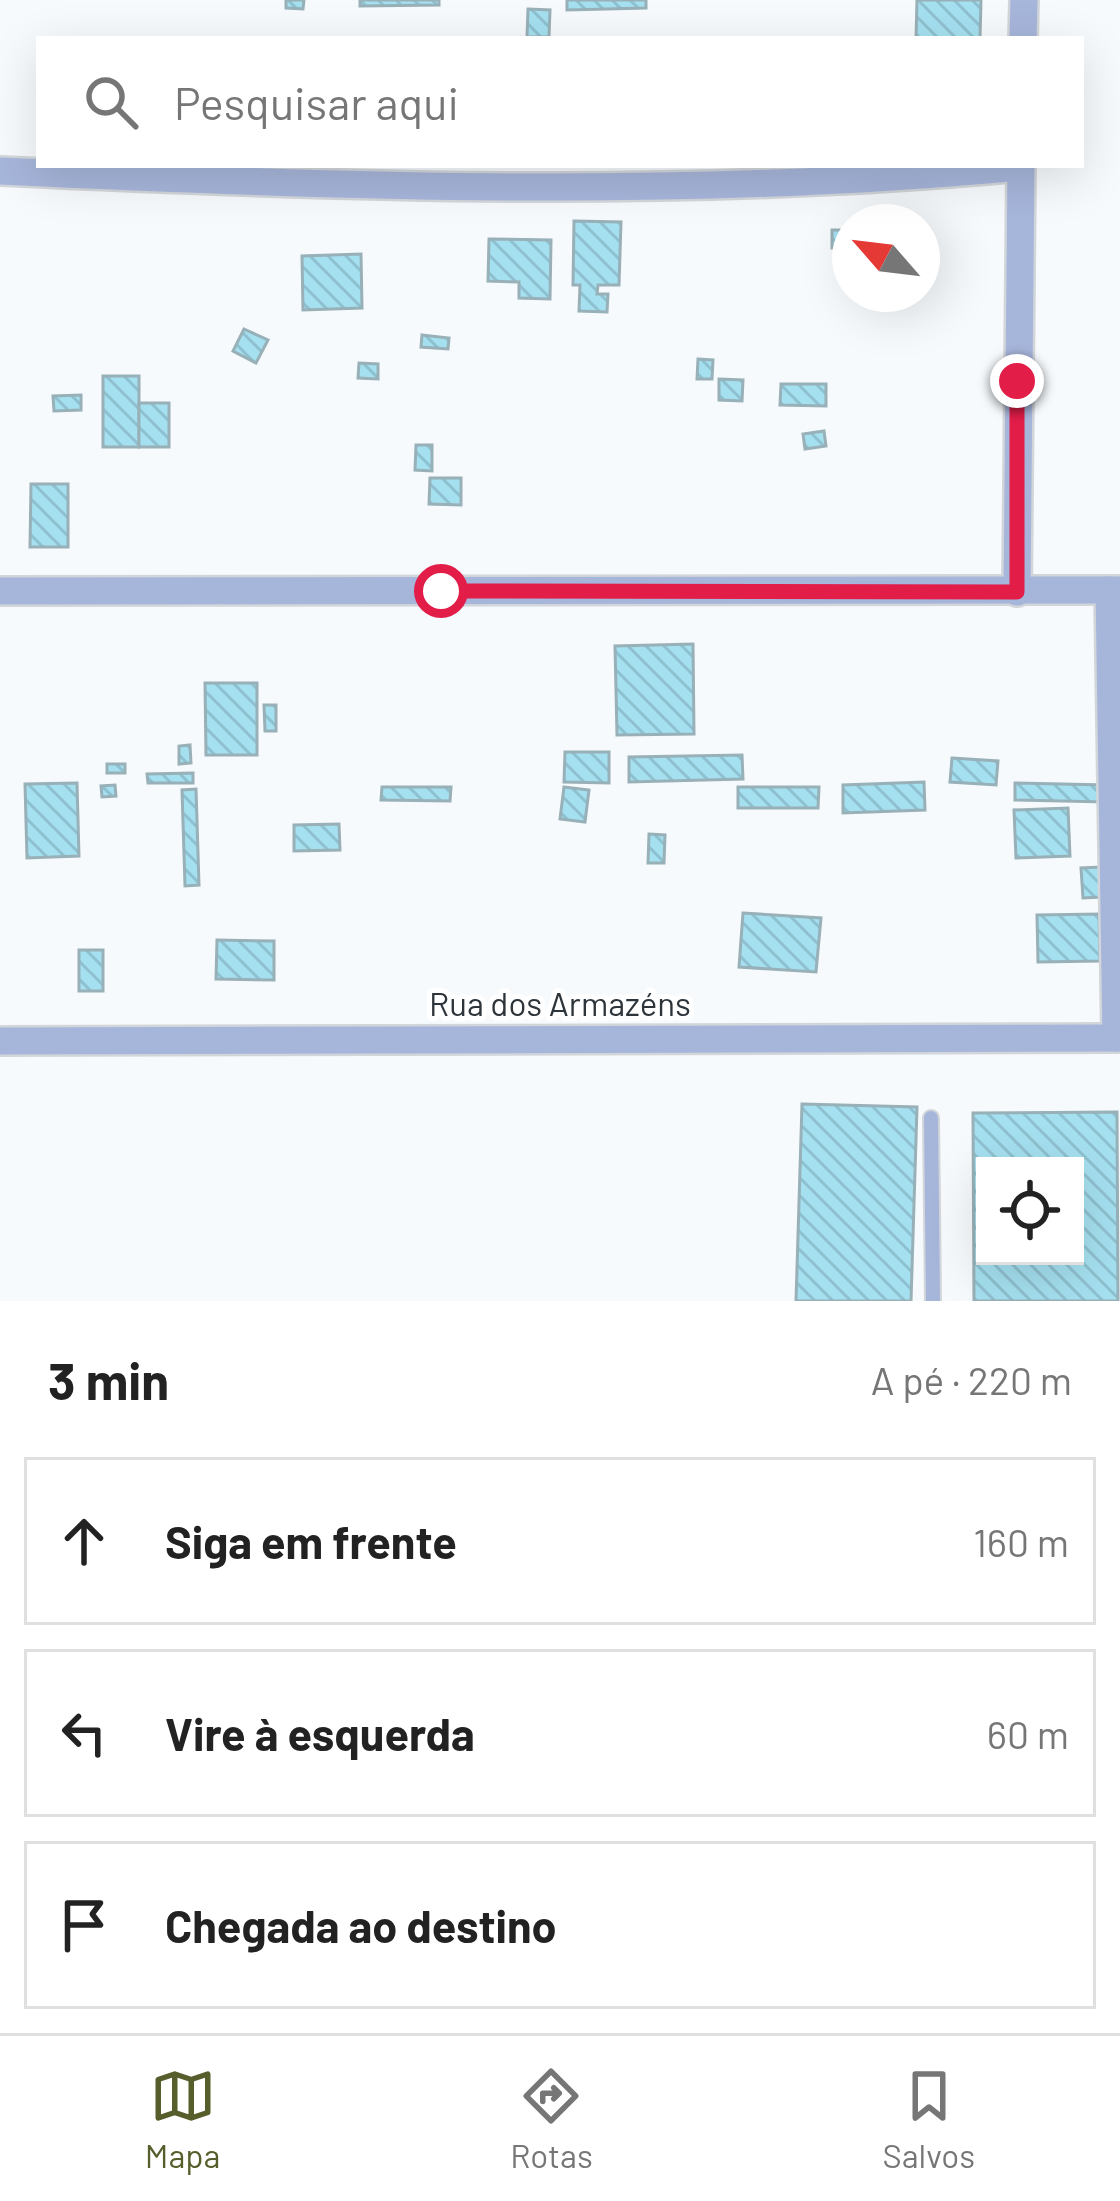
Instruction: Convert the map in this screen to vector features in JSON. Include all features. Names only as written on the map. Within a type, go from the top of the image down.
[{"type":"street","points":[[1023,36],[1024,0]]},
{"type":"street","points":[[0,171],[309,184],[765,185],[994,168]]},
{"type":"street","points":[[1017,592],[1021,168]]},
{"type":"street","points":[[0,592],[1114,590],[1118,1038]]},
{"type":"street","name":"Rua dos Armazéns","points":[[0,1041],[1118,1038]]},
{"type":"lane","points":[[932,1118],[933,1301]]},
{"type":"building","points":[[286,0],[304,0],[303,9],[286,8]]},
{"type":"building","points":[[360,0],[439,0],[439,5],[360,6]]},
{"type":"building","points":[[567,0],[646,0],[646,8],[567,10]]},
{"type":"building","points":[[917,0],[981,0],[980,36],[916,36]]},
{"type":"building","points":[[528,9],[550,10],[549,36],[527,36]]},
{"type":"building","points":[[574,221],[621,222],[619,285],[598,285],[597,294],[608,294],[607,312],[579,311],[580,285],[573,285]]},
{"type":"building","points":[[489,239],[551,240],[550,299],[519,298],[519,282],[488,281]]},
{"type":"building","points":[[361,254],[362,308],[303,310],[302,256]]},
{"type":"building","points":[[244,329],[268,340],[256,363],[233,351]]},
{"type":"building","points":[[422,335],[449,338],[448,349],[421,347]]},
{"type":"building","points":[[698,359],[713,360],[712,379],[697,379]]},
{"type":"building","points":[[359,363],[378,364],[378,379],[358,378]]},
{"type":"building","points":[[103,376],[139,376],[139,447],[103,447]]},
{"type":"building","points":[[719,379],[743,380],[742,401],[719,400]]},
{"type":"building","points":[[781,384],[826,384],[826,406],[780,405]]},
{"type":"building","points":[[81,395],[81,410],[54,411],[53,396]]},
{"type":"building","points":[[139,403],[169,403],[169,447],[139,447]]},
{"type":"building","points":[[824,431],[826,446],[805,449],[803,434]]},
{"type":"building","points":[[416,445],[432,445],[432,471],[415,470]]},
{"type":"building","points":[[430,478],[461,478],[461,505],[429,504]]},
{"type":"building","points":[[31,484],[68,484],[68,547],[30,547]]},
{"type":"building","points":[[693,644],[694,734],[617,735],[615,646]]},
{"type":"building","points":[[205,683],[257,683],[257,755],[206,755]]},
{"type":"building","points":[[264,705],[276,705],[276,731],[265,731]]},
{"type":"building","points":[[190,745],[191,763],[179,764],[179,746]]},
{"type":"building","points":[[565,752],[609,752],[609,783],[564,782]]},
{"type":"building","points":[[742,755],[743,779],[629,782],[629,757]]},
{"type":"building","points":[[952,758],[998,761],[996,785],[950,782]]},
{"type":"building","points":[[107,764],[125,764],[125,773],[107,773]]},
{"type":"building","points":[[193,773],[193,783],[148,783],[147,774]]},
{"type":"building","points":[[924,782],[925,810],[843,813],[843,785]]},
{"type":"building","points":[[77,783],[79,856],[27,858],[25,784]]},
{"type":"building","points":[[1015,783],[1107,785],[1106,802],[1015,800]]},
{"type":"building","points":[[115,785],[116,796],[102,797],[101,786]]},
{"type":"building","points":[[382,787],[451,787],[450,801],[381,800]]},
{"type":"building","points":[[564,787],[589,790],[585,822],[560,819]]},
{"type":"building","points":[[738,787],[819,787],[818,808],[738,808]]},
{"type":"building","points":[[196,789],[199,885],[185,886],[182,790]]},
{"type":"building","points":[[1068,808],[1070,856],[1016,858],[1014,810]]},
{"type":"building","points":[[339,824],[340,850],[294,851],[294,825]]},
{"type":"building","points":[[649,834],[665,835],[664,863],[648,863]]},
{"type":"building","points":[[1101,867],[1102,897],[1083,898],[1081,868]]},
{"type":"building","points":[[743,913],[821,918],[816,972],[739,967]]},
{"type":"building","points":[[1099,914],[1100,961],[1038,962],[1037,915]]},
{"type":"building","points":[[217,940],[274,941],[274,980],[216,979]]},
{"type":"building","points":[[79,950],[103,950],[103,991],[79,991]]},
{"type":"building","points":[[802,1104],[917,1107],[911,1301],[796,1301]]},
{"type":"building","points":[[1117,1112],[1118,1301],[974,1301],[973,1113]]},
{"type":"route","points":[[441,591],[1017,592],[1017,381]]}]
